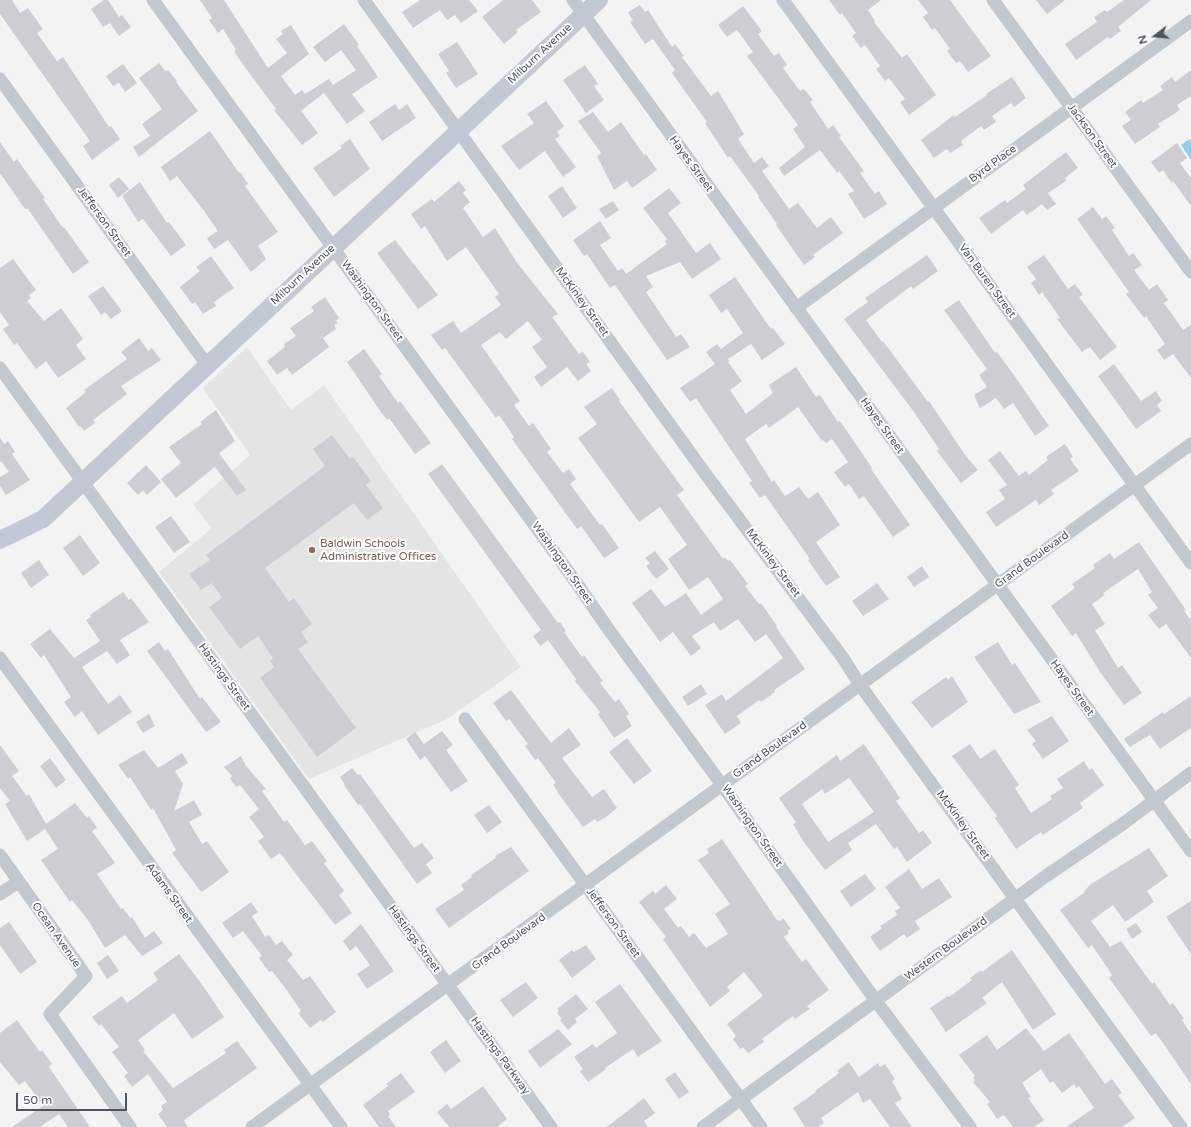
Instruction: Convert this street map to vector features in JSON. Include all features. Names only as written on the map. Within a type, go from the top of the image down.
[{"type":"main road","name":"Milburn Avenue","points":[[0,540],[43,519],[83,483],[458,130],[578,7],[599,0]]},
{"type":"street","name":"Washington Street","points":[[153,0],[569,572],[609,630],[876,1001],[970,1127]]},
{"type":"street","name":"McKinley Street","points":[[364,0],[707,476],[843,658],[860,685],[1181,1127]]},
{"type":"street","name":"Van Buren Street","points":[[783,0],[1191,563]]},
{"type":"street","name":"Jackson Street","points":[[993,0],[1191,272]]},
{"type":"street","name":"Hayes Street","points":[[578,7],[1191,852]]},
{"type":"street","name":"Byrd Place","points":[[796,308],[1191,21]]},
{"type":"street","name":"Jefferson Street","points":[[0,79],[207,365]]},
{"type":"street","name":"Hastings Street","points":[[0,368],[448,985]]},
{"type":"street","name":"Grand Boulevard","points":[[252,1127],[586,886],[722,785],[1191,444]]},
{"type":"street","name":"Adams Street","points":[[0,658],[341,1127]]},
{"type":"street","name":"Jefferson Street","points":[[465,719],[761,1127]]},
{"type":"street","name":"Western Boulevard","points":[[703,1127],[1016,898],[1191,773]]},
{"type":"street","name":"Ocean Avenue","points":[[0,855],[86,976],[50,1014],[130,1127]]},
{"type":"street","points":[[0,894],[18,882]]},
{"type":"street","name":"Hastings Parkway","points":[[448,985],[551,1127]]},
{"type":"shaded area","name":"Baldwin Schools Administrative Offices","points":[[247,347],[291,410],[324,385],[521,667],[447,719],[309,779],[159,572],[212,528],[193,505],[250,455],[203,388]]},
{"type":"water","points":[[1189,139],[1191,142],[1191,160],[1181,145]]},
{"type":"building","points":[[0,0],[12,0],[20,13],[28,8],[43,29],[37,33],[57,61],[63,57],[109,127],[111,126],[120,139],[92,160],[83,146],[90,141],[0,14]]},
{"type":"building","points":[[104,0],[108,0],[119,17],[122,15],[131,27],[119,36],[110,23],[103,27],[91,9]]},
{"type":"building","points":[[200,0],[224,0],[268,68],[287,53],[276,39],[283,34],[281,31],[291,25],[309,54],[281,76],[295,95],[302,90],[305,94],[329,79],[333,85],[356,70],[341,50],[325,62],[313,47],[344,24],[359,45],[357,46],[378,77],[352,94],[365,111],[347,124],[324,93],[301,111],[318,133],[302,145],[274,110],[276,109],[244,66],[234,51],[236,50],[223,29],[218,33],[209,20],[212,18]]},
{"type":"building","points":[[420,0],[469,0],[478,11],[461,23],[455,15],[447,20],[440,10],[413,28],[402,12]]},
{"type":"building","points":[[503,0],[532,0],[541,12],[516,30],[518,32],[504,44],[482,17]]},
{"type":"building","points":[[829,0],[881,0],[868,10],[875,21],[874,22],[902,58],[907,54],[936,95],[909,115],[900,102],[905,99],[889,78],[885,81],[876,69],[880,66],[865,45],[861,48],[852,36],[856,33],[842,13],[840,15]]},
{"type":"building","points":[[918,0],[950,0],[991,56],[968,72],[960,61],[956,63],[947,51],[950,49],[935,28],[932,30],[923,17],[928,13]]},
{"type":"building","points":[[1036,0],[1065,0],[1047,14]]},
{"type":"building","points":[[1124,0],[1151,0],[1118,27],[1121,31],[1110,39],[1108,37],[1076,60],[1065,44],[1097,22],[1094,17],[1105,10],[1107,12]]},
{"type":"building","points":[[640,5],[645,12],[648,10],[672,47],[675,44],[684,56],[682,57],[711,96],[718,91],[744,134],[738,139],[754,163],[762,157],[769,166],[762,171],[789,209],[798,203],[817,228],[831,217],[843,233],[813,255],[815,257],[804,265],[776,225],[777,224],[758,197],[759,196],[730,156],[728,158],[705,123],[707,122],[672,73],[675,70],[653,39],[645,44],[630,22],[633,21],[628,12]]},
{"type":"building","points":[[743,6],[762,31],[758,34],[774,56],[779,53],[787,65],[783,68],[800,91],[804,89],[813,100],[810,102],[828,129],[833,125],[841,136],[839,137],[864,171],[860,173],[875,194],[879,191],[887,204],[864,219],[848,194],[854,191],[839,171],[837,173],[820,150],[784,176],[779,168],[805,147],[793,129],[798,125],[747,56],[753,52],[737,30],[727,37],[718,25]]},
{"type":"building","points":[[457,42],[478,74],[456,88],[446,73],[449,71],[438,54]]},
{"type":"building","points":[[159,63],[165,71],[168,70],[177,81],[176,82],[198,111],[139,157],[133,147],[150,136],[142,124],[162,109],[139,78]]},
{"type":"building","points":[[123,64],[137,83],[125,92],[119,83],[113,86],[106,76]]},
{"type":"building","points":[[585,65],[598,84],[594,86],[604,100],[586,113],[563,80]]},
{"type":"building","points":[[1191,70],[1191,96],[1177,105],[1180,110],[1158,124],[1160,127],[1135,144],[1122,126],[1131,120],[1125,112],[1141,100],[1143,103],[1163,90],[1160,86],[1172,77],[1175,82]]},
{"type":"building","points":[[1012,77],[1026,98],[1014,107],[1011,103],[992,116],[996,122],[984,130],[981,126],[961,141],[963,145],[950,153],[947,149],[934,158],[921,140],[954,115],[955,117]]},
{"type":"building","points":[[546,101],[564,126],[557,132],[560,136],[555,139],[576,167],[563,177],[545,151],[519,170],[501,146],[534,123],[527,114]]},
{"type":"building","points":[[395,104],[399,110],[407,104],[416,118],[382,141],[369,122]]},
{"type":"building","points":[[593,112],[608,132],[621,122],[644,155],[646,154],[657,170],[632,188],[627,181],[614,190],[597,156],[601,153],[578,121]]},
{"type":"building","points":[[210,131],[239,173],[240,172],[248,184],[245,186],[278,232],[258,246],[266,259],[251,272],[228,240],[214,249],[207,238],[218,231],[177,176],[170,181],[161,167]]},
{"type":"building","points":[[350,139],[370,169],[334,197],[313,168],[342,148],[340,146]]},
{"type":"building","points":[[0,142],[14,162],[17,159],[45,198],[43,199],[63,228],[64,227],[89,262],[73,274],[28,209],[25,209],[0,173]]},
{"type":"building","points":[[1177,143],[1187,158],[1180,163],[1191,178],[1191,206],[1163,170],[1159,173],[1151,162]]},
{"type":"building","points":[[1066,152],[1078,168],[1065,178],[1066,181],[1048,193],[1056,204],[1047,210],[1042,204],[1027,215],[1023,210],[991,234],[979,218],[1005,200],[1007,203],[1026,189],[1023,185]]},
{"type":"building","points":[[119,177],[129,189],[118,198],[109,185]]},
{"type":"building","points":[[459,181],[466,190],[463,193],[470,202],[463,208],[483,237],[495,228],[518,264],[558,314],[552,317],[579,354],[583,352],[590,362],[586,364],[591,371],[578,381],[567,367],[541,387],[534,377],[547,367],[532,347],[542,340],[528,321],[506,339],[500,332],[481,345],[520,401],[514,405],[529,426],[533,423],[551,449],[547,452],[563,473],[569,469],[576,479],[570,484],[619,548],[604,558],[581,526],[577,529],[512,439],[514,437],[499,415],[496,418],[445,348],[442,350],[431,335],[453,321],[461,333],[501,305],[495,297],[499,294],[466,247],[447,261],[425,226],[421,229],[411,214],[432,199],[434,202]]},
{"type":"building","points":[[140,182],[167,223],[169,222],[186,245],[171,256],[143,219],[138,222],[122,196]]},
{"type":"building","points":[[562,186],[577,208],[563,218],[548,196]]},
{"type":"building","points":[[669,188],[681,203],[668,213],[696,253],[710,243],[721,259],[692,279],[680,262],[646,276],[653,287],[646,292],[676,337],[681,334],[690,347],[667,360],[615,285],[610,288],[587,254],[584,256],[573,240],[600,221],[611,238],[600,245],[618,271],[622,268],[626,274],[667,244],[665,241],[667,239],[643,208]]},
{"type":"building","points":[[613,201],[619,210],[606,219],[599,209]]},
{"type":"building","points":[[1093,207],[1102,219],[1106,216],[1115,228],[1112,230],[1129,256],[1133,253],[1142,265],[1134,270],[1149,290],[1157,284],[1168,300],[1164,303],[1183,330],[1191,325],[1191,378],[1173,354],[1164,360],[1157,350],[1165,344],[1146,316],[1144,318],[1126,294],[1129,292],[1077,219]]},
{"type":"building","points":[[395,240],[438,295],[418,309],[377,253]]},
{"type":"building","points":[[927,255],[938,271],[913,289],[911,286],[866,320],[928,402],[929,401],[965,455],[978,470],[961,483],[937,451],[939,449],[914,412],[844,319],[868,302],[865,298]]},
{"type":"building","points":[[1044,255],[1068,289],[1075,284],[1083,295],[1079,297],[1117,347],[1100,360],[1090,347],[1082,352],[1057,319],[1060,318],[1042,292],[1039,295],[1031,283],[1036,279],[1027,267]]},
{"type":"building","points":[[211,256],[234,288],[214,302],[216,306],[203,314],[195,302],[192,304],[180,287],[200,271],[196,267]]},
{"type":"building","points":[[13,259],[36,290],[29,295],[31,298],[27,301],[44,321],[61,308],[83,339],[76,345],[86,359],[58,378],[46,361],[36,369],[17,343],[14,345],[3,329],[9,325],[0,312],[0,268]]},
{"type":"building","points":[[735,277],[771,329],[773,328],[785,344],[762,360],[751,344],[728,359],[730,361],[728,362],[742,381],[730,390],[746,414],[773,393],[769,385],[796,367],[816,397],[820,395],[838,422],[840,421],[910,525],[893,537],[864,496],[859,499],[849,484],[845,487],[834,472],[848,462],[832,439],[826,443],[823,440],[822,441],[798,407],[769,428],[766,424],[745,439],[772,482],[774,480],[785,496],[799,487],[808,499],[818,492],[840,525],[816,542],[840,577],[826,586],[808,560],[810,559],[765,495],[760,498],[749,483],[752,481],[696,398],[690,402],[680,388],[715,364],[706,352],[717,344],[721,349],[743,333],[727,309],[721,313],[709,295]]},
{"type":"building","points":[[103,286],[122,311],[111,319],[105,312],[101,315],[88,296]]},
{"type":"building","points":[[325,297],[339,318],[336,321],[338,323],[334,325],[336,329],[323,338],[329,347],[292,375],[287,368],[277,375],[267,361],[285,347],[284,344],[296,336],[290,328],[314,311],[311,307]]},
{"type":"building","points":[[959,300],[995,353],[997,352],[1049,426],[1035,436],[1013,403],[1004,409],[996,398],[980,408],[974,395],[987,387],[979,375],[987,369],[944,310]]},
{"type":"building","points":[[139,338],[148,351],[152,348],[161,360],[121,386],[127,394],[93,420],[95,423],[84,431],[80,426],[79,427],[66,408],[86,392],[84,390],[127,359],[121,352]]},
{"type":"building","points":[[364,349],[382,374],[379,376],[398,403],[400,401],[431,443],[415,454],[389,418],[388,420],[383,415],[347,362]]},
{"type":"building","points":[[1114,364],[1141,401],[1156,391],[1162,401],[1157,405],[1161,411],[1136,429],[1098,376]]},
{"type":"building","points":[[612,388],[620,400],[619,401],[684,490],[677,495],[723,559],[725,557],[728,561],[730,560],[748,584],[745,586],[759,604],[761,603],[805,669],[774,690],[775,692],[761,702],[759,700],[737,716],[741,723],[725,734],[705,705],[722,694],[726,701],[783,658],[766,634],[755,642],[738,619],[720,631],[714,622],[692,636],[701,648],[691,656],[673,632],[660,642],[632,603],[651,589],[665,607],[686,593],[701,615],[723,599],[708,577],[689,590],[668,559],[687,545],[660,507],[639,522],[578,438],[597,424],[584,407]]},
{"type":"building","points":[[216,410],[235,441],[219,453],[246,490],[237,496],[215,467],[176,498],[161,479],[181,463],[169,447],[202,424],[200,422]]},
{"type":"building","points":[[332,435],[350,459],[353,457],[371,481],[366,485],[383,508],[367,520],[354,503],[265,568],[289,602],[294,598],[312,624],[301,632],[308,642],[298,649],[356,728],[317,757],[260,678],[274,667],[270,661],[273,658],[258,636],[240,649],[209,607],[222,598],[212,583],[201,590],[189,574],[210,560],[206,555],[325,466],[313,449]]},
{"type":"building","points":[[0,437],[4,444],[8,441],[15,452],[12,454],[30,480],[6,495],[0,486],[0,477],[9,472],[1,461],[0,462]]},
{"type":"building","points":[[1065,444],[1073,457],[1070,459],[1079,471],[1051,490],[1054,494],[1039,505],[1036,500],[996,527],[986,512],[1005,499],[999,490],[1007,485],[988,460],[1000,451],[1019,476],[1026,471],[1029,475],[1048,460],[1046,457]]},
{"type":"building","points":[[442,464],[558,623],[560,622],[566,631],[564,632],[582,657],[584,655],[603,681],[600,683],[615,702],[619,699],[629,714],[626,716],[632,726],[614,738],[598,714],[600,712],[575,681],[576,679],[548,640],[540,646],[533,636],[541,630],[428,474]]},
{"type":"building","points":[[146,465],[161,482],[147,495],[143,491],[138,495],[127,483]]},
{"type":"building","points":[[171,516],[190,542],[174,553],[155,527]]},
{"type":"building","points":[[80,535],[100,563],[83,576],[63,548]]},
{"type":"building","points":[[1139,542],[1186,610],[1184,611],[1191,620],[1191,658],[1166,624],[1159,629],[1148,615],[1158,608],[1148,595],[1152,592],[1138,569],[1103,593],[1105,595],[1092,604],[1105,624],[1095,630],[1118,668],[1122,665],[1142,693],[1124,705],[1100,672],[1076,633],[1072,636],[1051,606],[1075,588],[1072,584],[1095,568],[1093,565],[1110,553],[1114,559]]},
{"type":"building","points":[[655,551],[669,569],[656,579],[646,566],[650,563],[645,558]]},
{"type":"building","points":[[39,560],[49,575],[31,588],[21,573]]},
{"type":"building","points":[[922,566],[929,577],[914,587],[907,577]]},
{"type":"building","points":[[877,583],[889,599],[863,616],[852,601]]},
{"type":"building","points":[[123,592],[129,600],[131,598],[149,622],[120,640],[130,655],[117,664],[107,651],[82,667],[108,704],[120,695],[132,712],[98,735],[82,711],[75,717],[64,702],[71,697],[44,655],[41,658],[30,644],[50,629],[74,658],[100,641],[86,620],[91,617],[90,615]]},
{"type":"building","points":[[159,642],[165,651],[168,649],[200,699],[202,697],[221,722],[206,732],[147,651]]},
{"type":"building","points":[[998,642],[1012,665],[1015,663],[1041,702],[1014,714],[974,657]]},
{"type":"building","points":[[952,676],[968,702],[932,728],[911,702],[946,677],[948,680]]},
{"type":"building","points":[[701,684],[707,694],[688,706],[682,697]]},
{"type":"building","points":[[511,690],[551,743],[569,728],[581,745],[562,758],[592,797],[604,789],[617,808],[605,818],[597,822],[595,819],[583,827],[558,793],[553,784],[556,783],[538,758],[535,760],[525,746],[528,744],[509,719],[506,721],[493,703]]},
{"type":"building","points":[[1191,696],[1191,728],[1160,749],[1150,735],[1130,747],[1124,739],[1163,712],[1164,714]]},
{"type":"building","points":[[149,714],[155,726],[143,733],[136,722]]},
{"type":"building","points":[[1052,716],[1069,741],[1043,759],[1032,744],[1036,741],[1027,730]]},
{"type":"building","points":[[442,731],[453,745],[446,750],[468,781],[451,792],[425,756],[420,760],[406,739],[415,732],[424,744]]},
{"type":"building","points":[[627,738],[652,771],[634,784],[609,752]]},
{"type":"building","points":[[864,744],[900,798],[896,801],[919,833],[923,830],[932,843],[907,862],[897,847],[894,849],[876,824],[848,843],[852,850],[825,870],[803,841],[793,824],[796,822],[779,798],[837,755],[840,761]],"holes":[[[849,778],[874,812],[828,842],[802,804],[822,789],[825,794]]]},
{"type":"building","points":[[970,744],[980,759],[995,749],[1019,785],[1015,788],[1031,813],[1052,799],[1050,796],[1063,788],[1057,779],[1084,761],[1089,770],[1092,768],[1104,785],[1080,803],[1083,808],[1043,835],[1041,832],[1016,849],[995,818],[997,816],[952,756]]},
{"type":"building","points":[[0,745],[19,771],[12,776],[27,796],[29,794],[46,824],[75,803],[87,818],[89,816],[97,828],[92,831],[115,863],[97,874],[121,909],[123,908],[130,918],[132,917],[145,938],[154,931],[163,943],[142,956],[125,935],[105,948],[88,920],[72,900],[70,902],[41,860],[58,849],[45,829],[27,841],[5,804],[10,801],[0,788]]},
{"type":"building","points":[[144,750],[158,768],[182,753],[188,763],[175,771],[183,784],[174,811],[194,800],[202,815],[189,822],[202,844],[207,841],[229,872],[201,892],[172,853],[176,850],[153,808],[151,810],[130,777],[128,779],[118,765]]},
{"type":"building","points":[[241,756],[246,766],[266,789],[262,791],[284,822],[287,820],[305,845],[312,841],[327,861],[324,863],[344,891],[339,895],[352,913],[335,925],[280,853],[271,859],[258,841],[264,837],[249,817],[259,809],[240,785],[236,787],[230,778],[232,776],[224,767]]},
{"type":"building","points":[[50,758],[66,780],[56,788],[40,766]]},
{"type":"building","points":[[352,768],[358,775],[360,774],[414,848],[422,843],[434,858],[426,864],[432,873],[417,884],[360,804],[358,805],[344,785],[340,777]]},
{"type":"building","points":[[489,805],[502,822],[487,833],[474,815]]},
{"type":"building","points":[[722,839],[777,920],[780,921],[783,918],[791,929],[787,931],[789,933],[784,937],[802,962],[806,959],[829,990],[807,1006],[810,1009],[795,1019],[793,1016],[762,1039],[764,1042],[748,1053],[743,1047],[740,1049],[733,1039],[736,1036],[727,1024],[763,996],[744,972],[727,987],[730,991],[710,1007],[663,939],[666,937],[639,902],[653,891],[655,894],[666,885],[677,899],[664,909],[678,928],[681,926],[689,937],[694,933],[706,948],[728,934],[715,914],[730,904],[698,860],[709,853],[707,849]]},
{"type":"building","points":[[511,847],[529,871],[449,928],[435,909],[464,890],[461,885],[472,877],[471,875],[496,858],[495,856]]},
{"type":"building","points":[[1149,848],[1168,876],[1147,891],[1154,902],[1125,922],[1113,905],[1091,921],[1110,947],[1121,941],[1152,984],[1154,982],[1170,1005],[1173,1003],[1184,1019],[1182,1020],[1191,1034],[1191,1084],[1156,1033],[1151,1036],[1109,978],[1112,975],[1092,945],[1088,948],[1060,910],[1085,892],[1084,891],[1091,884]]},
{"type":"building","points":[[909,869],[922,889],[939,878],[952,897],[915,921],[920,929],[907,938],[904,934],[880,951],[870,937],[882,928],[880,926],[897,915],[895,911],[900,908],[885,887]]},
{"type":"building","points":[[865,874],[876,889],[851,907],[840,891]]},
{"type":"building","points":[[1191,901],[1191,954],[1166,917]]},
{"type":"building","points":[[251,902],[258,912],[252,916],[265,937],[269,935],[276,945],[282,941],[293,955],[287,960],[303,980],[310,976],[336,1012],[323,1022],[321,1020],[310,1028],[298,1013],[301,1011],[286,989],[272,971],[269,972],[259,958],[262,956],[243,931],[233,938],[222,923]]},
{"type":"building","points":[[9,922],[37,962],[20,974],[0,945],[0,928]]},
{"type":"building","points":[[1136,923],[1142,932],[1132,939],[1126,929]]},
{"type":"building","points":[[361,924],[394,971],[367,989],[357,974],[370,965],[356,946],[350,951],[343,941]]},
{"type":"building","points":[[586,945],[596,959],[572,978],[559,960],[572,950],[574,952]]},
{"type":"building","points":[[1012,950],[1056,1014],[1033,1030],[1002,982],[982,998],[987,1003],[946,1032],[930,1008],[948,996],[949,997],[972,980],[970,978],[981,970],[982,972]]},
{"type":"building","points":[[179,954],[224,1017],[192,1039],[174,1013],[138,1040],[145,1050],[143,1051],[173,1088],[226,1053],[224,1050],[237,1041],[257,1068],[184,1120],[188,1127],[167,1127],[158,1114],[163,1110],[161,1106],[167,1102],[148,1074],[132,1087],[124,1076],[128,1073],[112,1052],[119,1047],[101,1024],[99,1026],[92,1017],[122,996],[127,1003],[158,980],[153,973]]},
{"type":"building","points":[[108,955],[119,971],[107,979],[97,963]]},
{"type":"building","points":[[526,982],[538,998],[513,1017],[500,1000]]},
{"type":"building","points":[[620,984],[662,1041],[638,1057],[633,1049],[605,1068],[606,1069],[588,1082],[580,1071],[583,1069],[574,1057],[593,1044],[596,1048],[617,1033],[595,1002]]},
{"type":"building","points":[[576,994],[588,1009],[575,1019],[577,1022],[568,1030],[560,1020],[562,1019],[557,1013],[559,1011],[557,1009]]},
{"type":"building","points":[[17,1020],[40,1052],[42,1050],[52,1064],[49,1067],[90,1127],[68,1127],[59,1114],[40,1127],[12,1127],[43,1106],[25,1081],[19,1085],[0,1062],[0,1033]]},
{"type":"building","points":[[1026,1028],[1044,1051],[1069,1033],[1105,1084],[1112,1079],[1122,1093],[1118,1095],[1135,1118],[1122,1127],[1066,1127],[1094,1108],[1079,1086],[1076,1088],[1074,1084],[1062,1093],[1053,1081],[1050,1083],[1041,1069],[1022,1083],[1031,1097],[1028,1098],[1044,1120],[1034,1127],[1013,1127],[1004,1115],[997,1119],[987,1104],[990,1102],[973,1082],[975,1080],[973,1077],[975,1076],[959,1055],[987,1035],[997,1050]]},
{"type":"building","points":[[558,1029],[572,1044],[540,1068],[528,1051]]},
{"type":"building","points":[[446,1040],[461,1061],[445,1073],[430,1052]]},
{"type":"building","points":[[849,1062],[859,1077],[878,1063],[880,1067],[885,1064],[895,1079],[892,1081],[902,1099],[895,1103],[912,1127],[890,1127],[870,1099],[863,1103],[858,1092],[821,1118],[824,1123],[818,1127],[805,1127],[793,1108],[816,1092],[815,1091],[839,1073],[837,1071]]},
{"type":"building","points":[[675,1072],[689,1092],[679,1099],[665,1079]]},
{"type":"building","points":[[401,1073],[415,1092],[388,1111],[390,1115],[388,1116],[396,1127],[379,1127],[363,1105],[388,1086],[386,1084]]},
{"type":"building","points":[[483,1086],[507,1119],[497,1127],[449,1127],[437,1112],[447,1104],[451,1109]]},
{"type":"building","points":[[644,1098],[655,1113],[644,1121],[648,1127],[607,1127]]},
{"type":"place","name":"Baldwin Schools Administrative Offices","points":[[312,550]]}]
